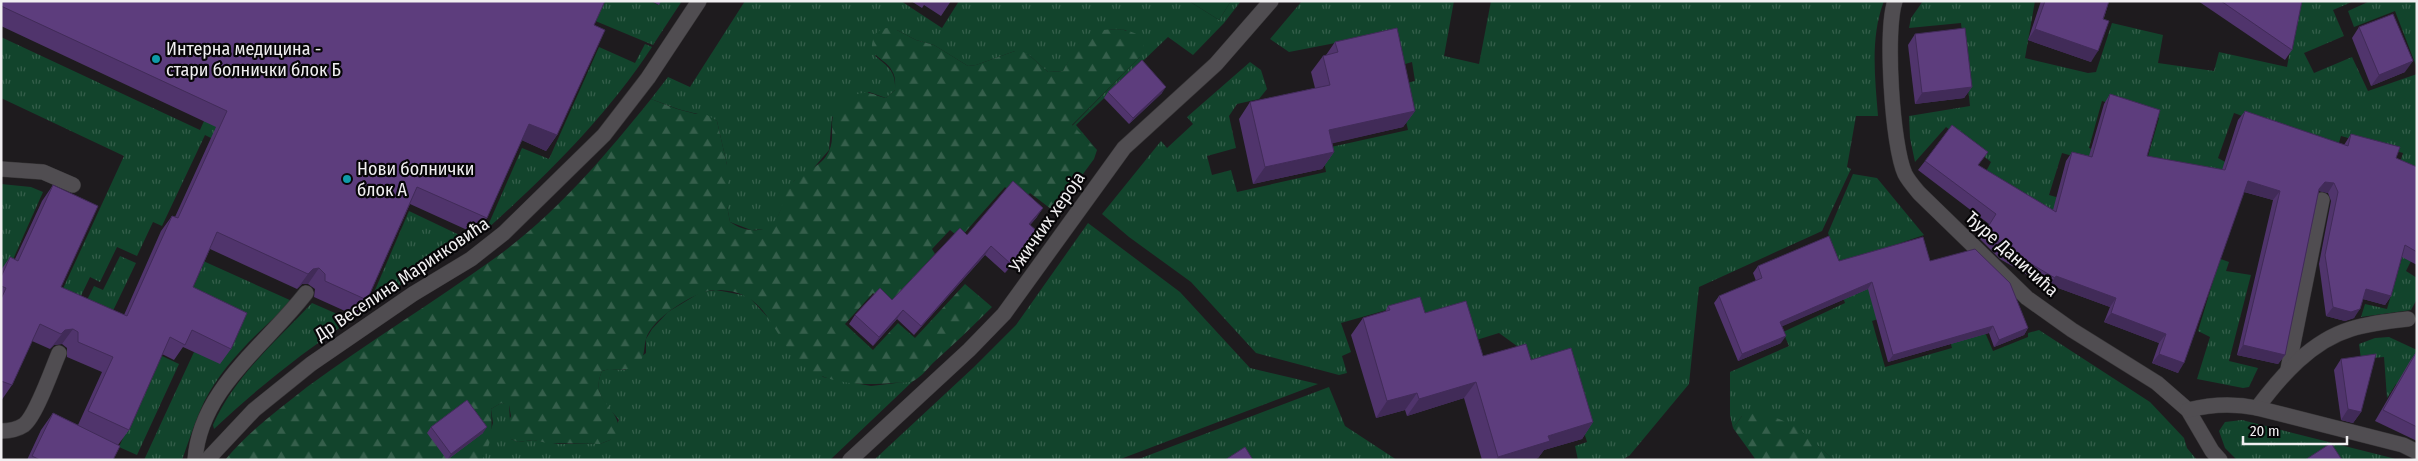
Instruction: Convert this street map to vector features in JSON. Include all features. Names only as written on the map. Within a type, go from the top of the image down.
[{"type":"street","name":"Др Веселина Маринковића","points":[[207,460],[254,410],[311,364],[414,294],[471,259],[517,221],[604,135],[648,78],[699,1]]},
{"type":"street","name":"Ужичких хероја","points":[[850,460],[1004,314],[1124,148],[1216,64],[1271,1]]},
{"type":"street","name":"Ђуре Даничића","points":[[1893,7],[1890,60],[1898,146],[1905,174],[1919,193],[2027,298],[2072,330],[2157,383],[2188,410],[2212,451],[2220,460]]},
{"type":"street","points":[[1,169],[43,172],[72,185]]},
{"type":"street","points":[[2288,369],[2322,200]]},
{"type":"street","points":[[195,460],[213,401],[246,359],[289,316],[306,293]]},
{"type":"street","points":[[2257,408],[2288,369],[2315,347],[2348,330],[2408,319]]},
{"type":"street","points":[[1,431],[10,431],[24,425],[32,415],[59,353]]},
{"type":"street","points":[[2188,410],[2208,405],[2234,404],[2257,408],[2403,445],[2417,452]]},
{"type":"street","points":[[32,415],[49,423]]},
{"type":"green space","points":[[601,1],[651,1],[658,5],[660,1],[682,1],[653,45],[593,20]]},
{"type":"green space","points":[[745,1],[901,1],[942,28],[959,1],[1189,1],[1219,20],[1231,1],[1241,1],[1224,23],[1193,55],[1168,37],[1076,125],[1097,150],[1072,126],[1140,57],[1126,30],[1111,29],[1079,43],[1063,71],[1048,72],[1029,55],[1015,51],[968,66],[934,45],[916,40],[897,30],[875,56],[891,70],[895,90],[886,98],[869,92],[832,117],[829,150],[811,171],[794,181],[775,223],[767,229],[751,230],[730,222],[727,206],[727,165],[717,121],[708,116],[678,109],[651,99],[668,77],[690,87]]},
{"type":"green space","points":[[1189,1],[1231,1],[1219,20]]},
{"type":"green space","points":[[1302,1],[1454,1],[1444,56],[1479,64],[1491,1],[1884,1],[1875,43],[1878,116],[1856,116],[1847,167],[1851,169],[1822,231],[1699,287],[1689,384],[1630,455],[1622,460],[1578,460],[1575,446],[1587,442],[1580,419],[1527,366],[1521,349],[1499,333],[1470,342],[1417,322],[1411,303],[1341,323],[1351,352],[1342,356],[1347,373],[1339,375],[1256,353],[1191,282],[1129,237],[1102,214],[1161,141],[1167,148],[1193,124],[1187,117],[1250,62],[1261,70],[1267,89],[1259,99],[1237,104],[1229,116],[1236,148],[1207,156],[1212,175],[1231,170],[1237,192],[1326,172],[1322,149],[1408,130],[1398,85],[1415,81],[1412,62],[1395,67],[1387,33],[1289,52],[1270,39]]},
{"type":"green space","points":[[1923,1],[2035,1],[2025,58],[2088,73],[2096,72],[2112,23],[2163,35],[2158,63],[2214,71],[2219,52],[2287,67],[2299,1],[2354,1],[2333,10],[2344,36],[2304,53],[2314,73],[2352,57],[2368,91],[2417,74],[2417,178],[2398,169],[2403,153],[2341,136],[2331,169],[2307,139],[2234,113],[2218,158],[2227,163],[2215,257],[2229,262],[2226,271],[2251,275],[2229,361],[2258,368],[2249,387],[2243,388],[2197,379],[2210,337],[2198,331],[2217,268],[2147,160],[2159,118],[2102,101],[2089,148],[2102,152],[2098,163],[2062,153],[2049,195],[2095,208],[2099,236],[1982,179],[1991,162],[1946,127],[1915,162],[1910,138],[1909,116],[1970,106],[1961,23],[1909,28],[1911,18]]},
{"type":"green space","points":[[2370,1],[2417,1],[2417,68],[2395,11],[2354,27],[2348,11]]},
{"type":"green space","points":[[887,28],[897,30],[916,40],[934,45],[968,66],[1015,51],[1022,51],[1048,72],[1063,71],[1079,42],[1087,35],[1095,32],[1116,29],[1127,31],[1141,39],[1143,47],[1140,57],[1072,125],[1097,150],[1094,159],[1055,212],[1030,193],[1022,201],[1005,187],[960,238],[950,230],[932,249],[935,254],[887,306],[873,293],[845,324],[873,350],[898,323],[915,338],[965,284],[992,307],[918,378],[907,382],[865,384],[837,381],[824,377],[801,363],[791,353],[769,319],[753,301],[743,295],[730,291],[714,290],[696,295],[685,301],[656,323],[646,339],[643,357],[635,366],[627,369],[602,371],[599,381],[601,396],[614,414],[619,430],[610,440],[600,444],[547,443],[533,440],[518,442],[511,439],[506,427],[511,416],[509,405],[501,403],[491,409],[490,441],[482,460],[225,460],[254,430],[307,387],[472,275],[517,241],[559,204],[578,184],[651,99],[677,109],[696,114],[704,113],[717,121],[727,165],[727,206],[730,222],[747,229],[758,230],[767,228],[777,217],[789,187],[794,181],[826,157],[831,144],[833,115],[841,103],[863,93],[886,98],[895,90],[895,80],[890,67],[875,54],[872,46],[876,33]]},
{"type":"green space","points":[[1,37],[200,130],[216,94],[233,149],[205,135],[162,226],[153,222],[137,256],[117,247],[100,282],[90,277],[78,302],[61,293],[124,156],[1,98]]},
{"type":"green space","points":[[645,44],[652,47],[596,121],[532,188],[486,230],[522,148],[549,159],[599,47],[635,63]]},
{"type":"green space","points":[[1853,174],[1877,178],[1924,235],[1868,254],[1887,316],[1872,321],[1885,367],[1952,348],[1947,329],[1975,309],[1993,351],[2028,337],[2028,333],[2039,330],[2150,402],[2184,438],[2187,448],[2197,460],[1834,460],[1818,446],[1742,416],[1733,428],[1730,415],[1730,372],[1789,346],[1783,332],[1845,303],[1839,286],[1846,282],[1828,233]]},
{"type":"green space","points":[[1,184],[31,187],[43,192],[7,273],[1,271]]},
{"type":"green space","points":[[409,211],[472,241],[369,304]]},
{"type":"green space","points":[[1088,223],[1180,292],[1250,368],[1318,384],[1118,460],[874,460],[974,367],[1016,325]]},
{"type":"green space","points":[[2407,241],[2417,249],[2406,271],[2417,278],[2417,299],[2411,310],[2361,317],[2365,304],[2387,309]]},
{"type":"green space","points":[[120,256],[136,263],[110,317],[85,304],[94,286],[103,290]]},
{"type":"green space","points":[[201,260],[292,301],[243,348],[212,387],[204,402],[182,460],[144,460],[194,352],[183,301]]},
{"type":"green space","points":[[716,290],[748,296],[823,377],[871,386],[913,381],[830,460],[482,460],[493,423],[491,409],[501,403],[509,404],[511,439],[518,442],[533,440],[559,444],[600,444],[610,440],[619,420],[602,398],[599,379],[602,371],[609,369],[625,370],[646,353],[646,339],[652,329],[668,312],[701,292]]},
{"type":"green space","points":[[312,303],[351,320],[280,372],[214,429],[213,425],[222,408],[244,375]]},
{"type":"green space","points":[[2389,337],[2417,350],[2417,394],[2396,384],[2387,398],[2384,357],[2361,359],[2359,344],[2375,338]]},
{"type":"green space","points":[[160,355],[179,364],[137,455],[119,447]]},
{"type":"green space","points":[[1329,387],[1345,426],[1397,460],[1136,460]]},
{"type":"green space","points":[[1761,411],[1797,427],[1834,460],[1756,460],[1733,428],[1742,416]]},
{"type":"green space","points":[[2242,420],[2398,460],[2332,460],[2325,448],[2305,460],[2237,460],[2225,448],[2219,431],[2225,422]]},
{"type":"building","name":"Нови болнички блок А","points":[[1,1],[605,1],[594,25],[605,30],[557,135],[529,124],[487,218],[417,187],[367,300],[325,281],[325,274],[319,268],[313,269],[308,274],[217,232],[193,287],[247,313],[231,349],[192,330],[185,345],[170,337],[129,430],[88,411],[113,357],[78,342],[78,332],[73,329],[65,330],[61,334],[40,324],[12,385],[1,381],[1,299],[6,288],[1,286],[1,277],[10,257],[18,261],[53,185],[98,206],[61,287],[127,316],[172,216],[178,218],[227,111],[1,6]]},
{"type":"building","points":[[2045,1],[2109,1],[2103,19],[2109,21],[2098,51],[2035,29]]},
{"type":"building","points":[[2221,1],[2302,1],[2292,50]]},
{"type":"building","points":[[2393,14],[2413,61],[2379,75],[2359,27]]},
{"type":"building","points":[[1397,28],[1415,111],[1329,130],[1334,152],[1265,167],[1250,102],[1330,85],[1323,56],[1338,52],[1335,42]]},
{"type":"building","points":[[1965,28],[1972,87],[1922,93],[1915,34]]},
{"type":"building","points":[[1142,60],[1166,87],[1133,118],[1108,92]]},
{"type":"building","points":[[2110,94],[2160,110],[2147,156],[2225,170],[2245,111],[2348,146],[2351,134],[2400,147],[2396,158],[2417,167],[2417,252],[2405,245],[2391,296],[2366,289],[2360,309],[2351,312],[2333,307],[2325,255],[2338,192],[2334,183],[2325,182],[2319,189],[2285,355],[2243,345],[2280,191],[2248,181],[2184,363],[2159,354],[2166,334],[2111,313],[2116,298],[2056,276],[2055,278],[2006,249],[1986,230],[1996,214],[1925,161],[1952,125],[1988,152],[1978,165],[2056,212],[2072,152],[2092,157]]},
{"type":"building","points":[[1013,181],[1043,208],[1029,224],[1038,232],[1011,264],[991,246],[921,326],[903,310],[879,337],[855,315],[880,288],[892,300],[960,228],[967,235]]},
{"type":"building","points":[[1829,236],[1839,261],[1923,237],[1930,261],[1975,249],[2010,283],[2028,328],[1999,340],[1993,326],[1893,355],[1872,282],[1780,322],[1786,336],[1742,354],[1719,296],[1762,278],[1758,266]]},
{"type":"building","points":[[1420,297],[1425,313],[1466,301],[1483,356],[1526,344],[1531,360],[1571,348],[1593,422],[1548,436],[1550,441],[1498,457],[1476,382],[1419,399],[1417,393],[1387,401],[1363,318],[1390,310],[1388,306]]},
{"type":"building","points":[[2417,351],[2417,427],[2383,410]]},
{"type":"building","points":[[2376,354],[2361,412],[2348,409],[2341,359]]},
{"type":"building","points":[[467,400],[487,427],[451,454],[431,427]]},
{"type":"building","points":[[53,413],[120,446],[113,460],[40,460],[32,456]]},
{"type":"building","points":[[2331,443],[2342,460],[2305,460]]},
{"type":"building","points":[[1245,447],[1253,460],[1225,460]]},
{"type":"place","name":"Интерна медицина - стари болнички блок Б","points":[[156,59]]},
{"type":"place","name":"Нови болнички блок А","points":[[347,179]]}]
